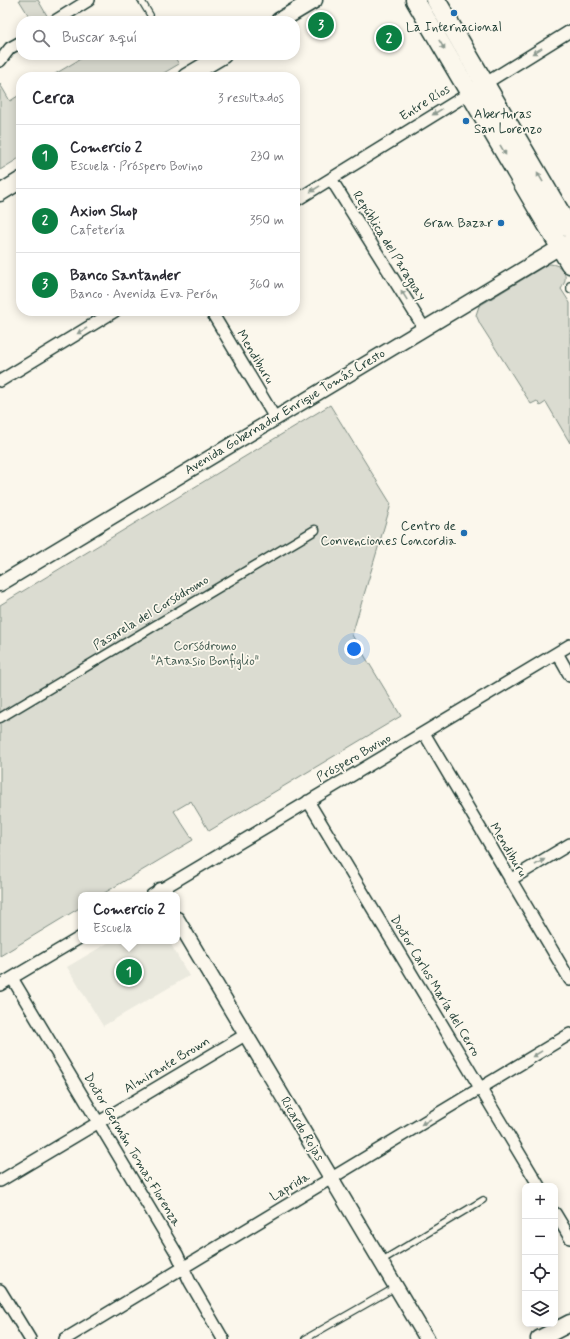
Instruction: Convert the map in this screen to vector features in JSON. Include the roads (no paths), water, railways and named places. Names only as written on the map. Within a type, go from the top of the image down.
[{"type":"main road","points":[[287,16],[314,0]]},
{"type":"main road","points":[[414,0],[561,240],[570,264]]},
{"type":"main road","points":[[436,0],[485,82],[565,208],[570,229]]},
{"type":"main road","points":[[194,72],[214,60]]},
{"type":"main road","points":[[0,193],[16,183]]},
{"type":"main road","points":[[539,1339],[570,1323]]},
{"type":"street","points":[[63,16],[89,0]]},
{"type":"street","name":"Entre Ríos","points":[[300,198],[485,82],[570,31]]},
{"type":"street","points":[[0,61],[10,48],[16,45]]},
{"type":"street","name":"República del Paraguay","points":[[331,179],[424,328]]},
{"type":"street","points":[[561,240],[565,208]]},
{"type":"street","name":"Avenida Gobernador Enrique Tomás Cresto","points":[[0,584],[424,328],[561,240]]},
{"type":"street","points":[[0,381],[108,316]]},
{"type":"street","name":"Mendiburu","points":[[214,316],[276,418]]},
{"type":"street","name":"Pasarela del Corsódromo","points":[[0,718],[315,530]]},
{"type":"street","name":"Próspero Bovino","points":[[160,892],[308,801],[570,645]]},
{"type":"street","points":[[557,653],[570,676]]},
{"type":"street","name":"Mendiburu","points":[[424,733],[570,980]]},
{"type":"street","name":"Doctor Carlos María del Cerro","points":[[308,801],[537,1183]]},
{"type":"street","points":[[510,880],[570,844]]},
{"type":"street","name":"Ricardo Rojas","points":[[180,924],[333,1178],[427,1339]]},
{"type":"street","points":[[0,985],[78,939]]},
{"type":"street","name":"Doctor Germán Tomas Florenza","points":[[12,978],[177,1254],[190,1282],[224,1339]]},
{"type":"street","name":"Laprida","points":[[65,1339],[570,1034]]},
{"type":"street","name":"Almirante Brown","points":[[0,1181],[246,1035]]},
{"type":"street","points":[[558,1218],[570,1238]]},
{"type":"street","points":[[0,1290],[30,1339]]},
{"type":"lane","points":[[141,0],[150,15]]},
{"type":"lane","points":[[570,285],[570,290]]},
{"type":"lane","points":[[381,1261],[483,1200]]},
{"type":"lane","points":[[305,1339],[396,1287]]},
{"type":"place","name":"La Internacional","points":[[454,13]]},
{"type":"place","name":"Banco Santander","points":[[321,25]]},
{"type":"place","name":"Axion Shop","points":[[389,38]]},
{"type":"place","name":"Aberturas San Lorenzo","points":[[466,121]]},
{"type":"place","name":"Gran Bazar","points":[[501,223]]},
{"type":"place","name":"Centro de Convenciones Concordia","points":[[464,533]]},
{"type":"place","name":"Comercio 2","points":[[129,972]]},
{"type":"park label","name":"Corsódromo \"Atanasio Bonfiglio\"","points":[[205,654]]}]
